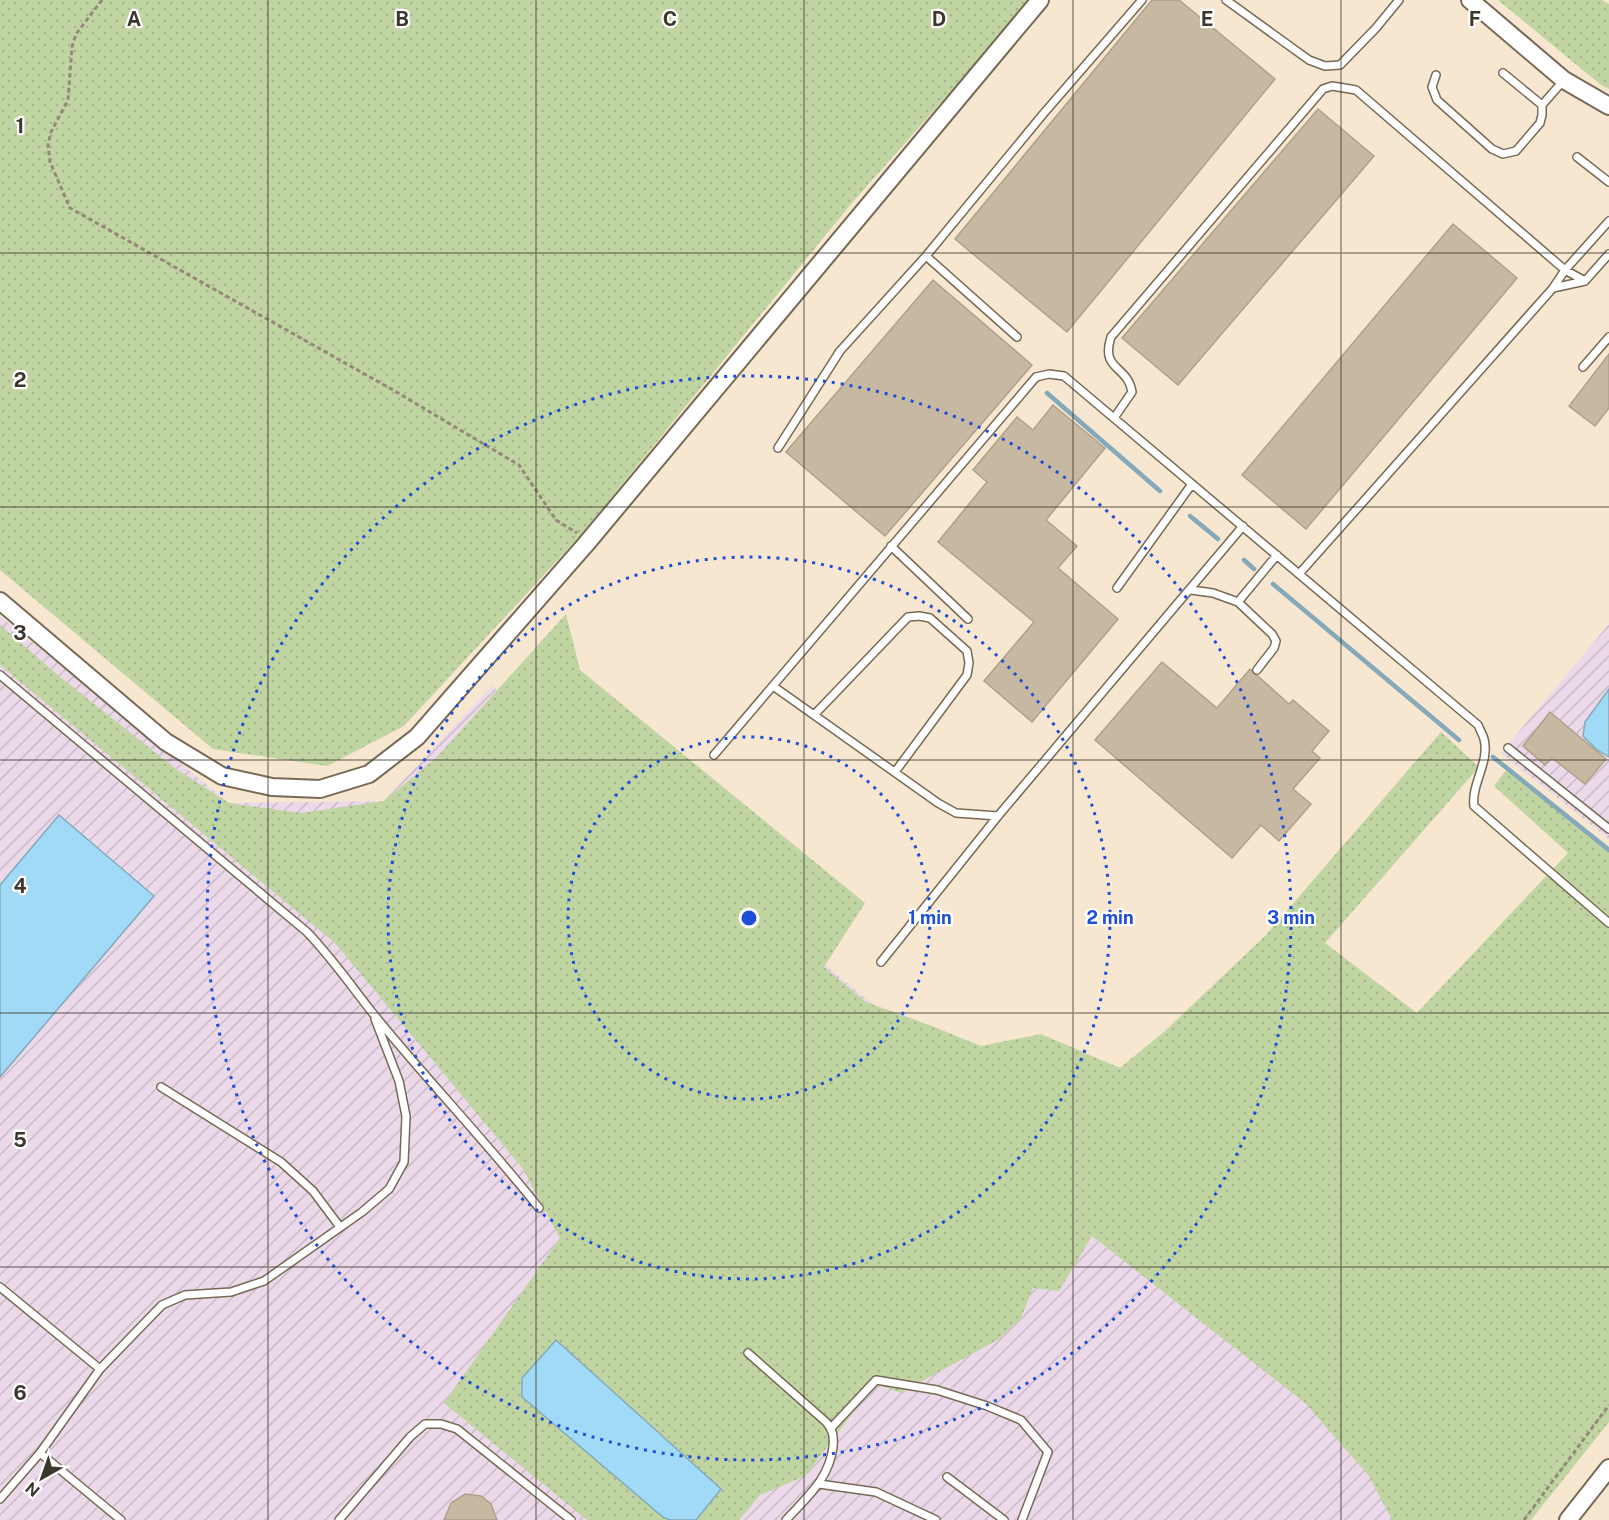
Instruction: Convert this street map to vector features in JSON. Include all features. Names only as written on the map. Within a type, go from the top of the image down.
[{"type":"street","points":[[0,601],[166,742],[222,776],[272,787],[320,789],[369,774],[417,737],[586,544],[1041,0]]},
{"type":"street","points":[[1470,0],[1564,80],[1609,106]]},
{"type":"street","points":[[1568,1520],[1609,1468]]},
{"type":"lane","points":[[778,448],[840,351],[927,256],[1044,113],[1142,0]]},
{"type":"lane","points":[[1226,0],[1309,60],[1325,66],[1340,65],[1399,0]]},
{"type":"lane","points":[[1503,73],[1542,105]]},
{"type":"lane","points":[[1436,75],[1432,87],[1437,100],[1492,149],[1503,154],[1516,151],[1540,123],[1542,105],[1564,80]]},
{"type":"lane","points":[[1114,418],[1132,392],[1131,382],[1110,362],[1107,350],[1111,337],[1323,89],[1332,86],[1356,90],[1565,270],[1585,281]]},
{"type":"lane","points":[[1577,156],[1609,182]]},
{"type":"lane","points":[[1299,574],[1553,288],[1565,270],[1609,221]]},
{"type":"lane","points":[[1553,288],[1585,281],[1609,254]]},
{"type":"lane","points":[[927,256],[1017,337]]},
{"type":"lane","points":[[1583,367],[1609,337]]},
{"type":"lane","points":[[714,755],[1036,377],[1049,374],[1064,376],[1478,725],[1485,740],[1483,762],[1473,799],[1474,806],[1609,923]]},
{"type":"lane","points":[[1117,588],[1192,484]]},
{"type":"lane","points":[[881,962],[998,816],[1243,526]]},
{"type":"lane","points":[[891,546],[968,619]]},
{"type":"lane","points":[[1238,602],[1278,555]]},
{"type":"lane","points":[[1191,590],[1213,593],[1238,602],[1272,634],[1276,641],[1274,648],[1257,670]]},
{"type":"lane","points":[[814,715],[908,617],[930,618],[967,651],[969,663],[967,675],[895,772]]},
{"type":"lane","points":[[0,675],[307,932],[329,955],[371,1011],[509,1170],[539,1208]]},
{"type":"lane","points":[[772,686],[956,813],[998,816]]},
{"type":"lane","points":[[1508,748],[1609,829]]},
{"type":"lane","points":[[0,1499],[40,1453],[100,1369],[162,1305],[185,1295],[231,1292],[264,1281],[362,1212],[389,1189],[404,1162],[406,1116],[399,1081],[371,1011]]},
{"type":"lane","points":[[162,1087],[281,1162],[313,1191],[340,1227]]},
{"type":"lane","points":[[0,1287],[100,1369]]},
{"type":"lane","points":[[748,1353],[831,1428],[834,1435],[831,1464],[819,1484],[786,1520]]},
{"type":"lane","points":[[831,1428],[876,1380],[937,1390],[987,1406],[1020,1420],[1048,1452],[1022,1520]]},
{"type":"lane","points":[[339,1520],[410,1437],[425,1424],[441,1424],[457,1429],[571,1520]]},
{"type":"lane","points":[[40,1453],[121,1520]]},
{"type":"lane","points":[[947,1477],[1004,1520]]},
{"type":"lane","points":[[819,1484],[876,1492],[936,1520]]},
{"type":"path","points":[[102,0],[76,34],[72,47],[68,100],[51,132],[48,145],[50,162],[70,208],[393,390],[519,465],[556,520],[580,536],[586,544]]},
{"type":"path","points":[[1524,1520],[1609,1405]]},
{"type":"shaded area","points":[[0,616],[229,803],[384,801],[492,686],[1489,1520],[0,1520]]},
{"type":"shaded area","points":[[1609,624],[1609,839],[1501,753]]},
{"type":"green space","points":[[0,0],[1032,0],[851,204],[580,536],[404,726],[327,766],[213,749],[0,570]]},
{"type":"green space","points":[[1498,0],[1602,0],[1609,4],[1609,89],[1601,85]]},
{"type":"green space","points":[[566,614],[580,670],[865,903],[824,967],[866,1002],[981,1046],[1041,1034],[1120,1068],[1166,1030],[1265,936],[1441,732],[1479,767],[1325,943],[1417,1013],[1568,853],[1494,786],[1507,769],[1609,850],[1609,1422],[1531,1520],[1392,1520],[1369,1476],[1305,1403],[1092,1236],[1059,1291],[1033,1288],[1020,1320],[999,1339],[901,1393],[875,1384],[805,1476],[760,1495],[739,1520],[587,1520],[444,1403],[560,1238],[523,1169],[335,943],[0,665],[0,625],[59,676],[176,769],[229,803],[301,813],[384,801],[437,757]]},
{"type":"water","points":[[1609,689],[1609,757],[1597,750],[1583,736],[1585,722]]},
{"type":"water","points":[[59,815],[154,896],[0,1077],[0,885]]},
{"type":"water","points":[[556,1340],[721,1489],[696,1520],[664,1518],[522,1397],[522,1378]]},
{"type":"building","points":[[1152,0],[1179,0],[1275,79],[1067,332],[955,239]]},
{"type":"building","points":[[1318,109],[1374,156],[1178,385],[1122,338]]},
{"type":"building","points":[[1453,224],[1517,278],[1306,529],[1242,475]]},
{"type":"building","points":[[933,280],[1032,365],[885,536],[786,452]]},
{"type":"building","points":[[1609,354],[1609,408],[1595,426],[1569,406]]},
{"type":"building","points":[[1053,405],[1105,448],[1046,520],[1077,546],[1058,568],[1118,619],[1032,722],[984,681],[1034,622],[938,542],[987,482],[973,470],[1017,417],[1033,430]]},
{"type":"building","points":[[1162,662],[1217,708],[1250,669],[1289,704],[1293,700],[1329,731],[1312,751],[1320,758],[1293,789],[1311,804],[1279,841],[1261,825],[1232,858],[1095,740]]},
{"type":"building","points":[[1550,712],[1606,759],[1585,784],[1552,758],[1545,765],[1523,746]]},
{"type":"building","points":[[465,1494],[481,1496],[491,1504],[497,1520],[444,1520],[451,1503]]},
{"type":"waterway","points":[[1047,393],[1160,491]]},
{"type":"waterway","points":[[1190,516],[1218,539]]},
{"type":"waterway","points":[[1244,560],[1254,569]]},
{"type":"waterway","points":[[1273,584],[1459,740]]},
{"type":"waterway","points":[[1493,757],[1609,850]]}]
